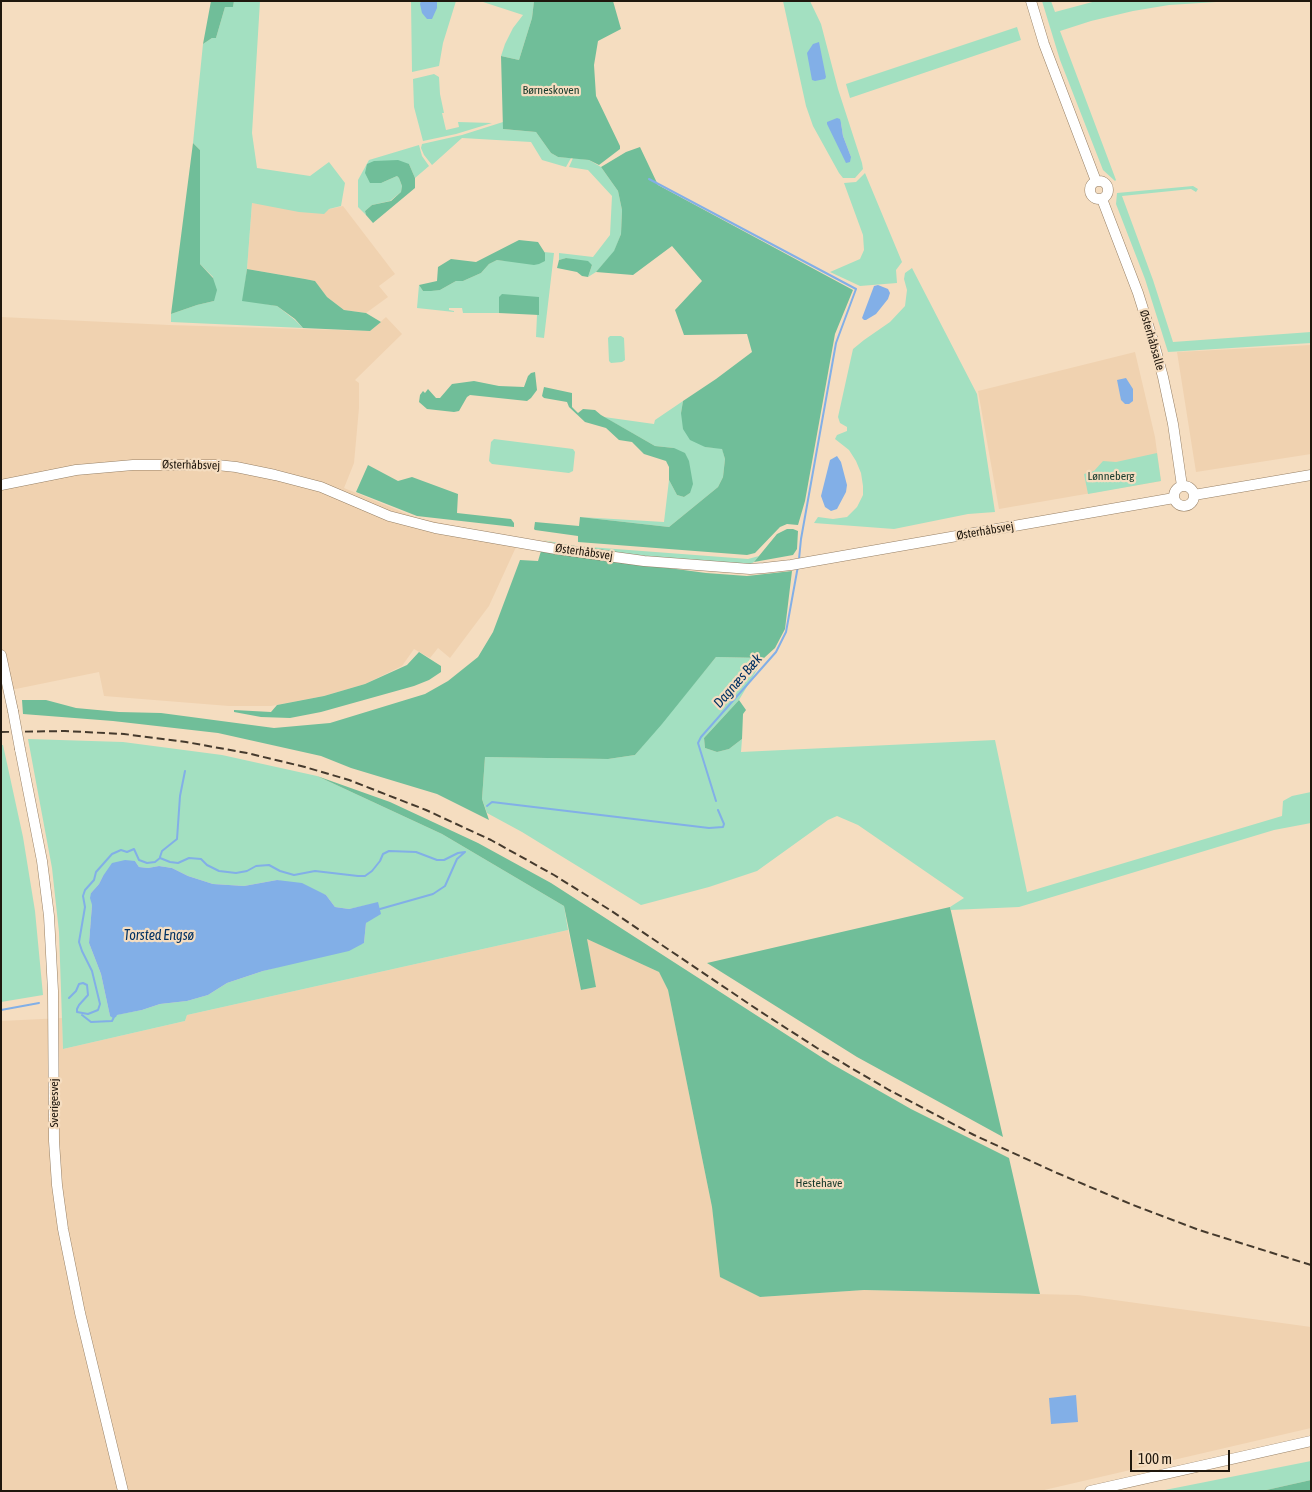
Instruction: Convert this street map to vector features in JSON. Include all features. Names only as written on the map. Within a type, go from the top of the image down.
[{"type":"street","name":"Østerhåbsalle","points":[[1031,1],[1044,44],[1096,181],[1091,184],[1090,193],[1093,198],[1102,199],[1138,293],[1155,347],[1173,424],[1182,486]]},
{"type":"street","name":"Østerhåbsvej","points":[[1,485],[76,470],[133,465],[217,464],[276,474],[321,487],[389,516],[435,528],[556,549],[644,561],[750,569],[791,565],[1174,498]]},
{"type":"street","points":[[1194,495],[1311,475]]},
{"type":"street","points":[[1182,486],[1191,489],[1194,495],[1193,501],[1187,506],[1178,504],[1174,498],[1175,492],[1182,486]]},
{"type":"street","name":"Sverigesvej","points":[[1,655],[42,860],[50,916],[54,1142],[63,1229],[78,1302],[124,1491]]},
{"type":"street","points":[[1090,1491],[1311,1441]]},
{"type":"shaded area","points":[[252,203],[330,209],[343,206],[395,274],[379,286],[388,297],[366,313],[344,310],[327,297],[315,281],[247,269]]},
{"type":"shaded area","points":[[1,317],[169,325],[370,331],[386,317],[402,334],[355,380],[359,383],[359,408],[354,463],[344,488],[417,518],[515,537],[516,547],[489,606],[450,658],[438,648],[430,658],[414,649],[402,666],[365,684],[324,696],[271,706],[229,706],[104,696],[99,672],[1,692]]},
{"type":"shaded area","points":[[1311,345],[1311,454],[1196,472],[1177,352]]},
{"type":"shaded area","points":[[1135,352],[1155,437],[1161,481],[999,509],[978,391]]},
{"type":"shaded area","points":[[568,930],[581,990],[596,987],[586,938],[659,972],[668,990],[712,1207],[721,1277],[760,1297],[864,1290],[1078,1295],[1311,1327],[1311,1428],[1040,1491],[1,1491],[1,1021],[62,1018],[63,1049],[185,1021],[187,1015]]},
{"type":"green space","points":[[211,1],[234,1],[233,7],[225,7],[216,38],[212,38],[203,44]]},
{"type":"green space","points":[[234,1],[260,1],[252,133],[257,168],[310,176],[329,162],[345,183],[341,206],[329,209],[324,214],[299,212],[252,203],[243,300],[277,306],[303,328],[171,322],[171,314],[214,301],[213,277],[200,264],[200,150],[193,143],[203,44],[212,38],[216,38],[225,7],[233,7]]},
{"type":"green space","points":[[411,1],[456,1],[443,43],[439,66],[412,72]]},
{"type":"green space","points":[[480,1],[534,1],[532,18],[519,60],[501,56],[513,28],[523,15]]},
{"type":"green space","name":"Børneskoven","points":[[534,1],[613,1],[621,29],[598,41],[594,65],[596,96],[620,149],[599,165],[589,160],[558,157],[551,153],[536,132],[503,129],[501,56],[519,60],[532,18]]},
{"type":"green space","points":[[783,1],[810,1],[821,24],[838,89],[862,163],[863,169],[855,178],[843,178],[839,173],[813,126],[806,106]],"holes":[[[827,122],[841,123],[843,136],[851,157]]]},
{"type":"green space","points":[[1042,1],[1051,1],[1055,12],[1096,1],[1232,1],[1169,5],[1133,11],[1060,31],[1115,181],[1103,170],[1060,60]]},
{"type":"green space","points":[[1017,27],[1021,40],[850,98],[846,84]]},
{"type":"green space","points":[[434,74],[439,77],[444,113],[442,113],[446,130],[459,127],[458,122],[492,123],[456,134],[423,141],[414,107],[413,79]]},
{"type":"green space","points":[[503,122],[503,129],[536,132],[551,153],[558,157],[571,158],[566,167],[542,160],[531,142],[462,138],[432,165],[421,148],[422,144],[462,135]]},
{"type":"green space","points":[[193,143],[200,150],[200,264],[213,278],[217,290],[214,301],[171,314]]},
{"type":"green space","points":[[419,145],[422,156],[429,166],[415,178],[409,164],[381,183],[397,176],[402,186],[401,192],[390,201],[372,205],[365,211],[366,215],[358,207],[358,180],[369,160]]},
{"type":"green space","points":[[640,147],[658,185],[853,290],[835,334],[805,501],[798,525],[787,524],[780,527],[755,553],[747,555],[578,542],[578,536],[534,529],[535,522],[579,526],[580,517],[669,527],[718,487],[723,477],[725,459],[722,449],[705,447],[690,440],[683,429],[681,413],[683,401],[752,352],[747,334],[684,335],[675,310],[702,281],[672,246],[633,275],[596,272],[614,251],[621,234],[622,210],[618,191],[601,167],[626,152]]},
{"type":"green space","points":[[573,158],[589,160],[601,167],[618,191],[622,210],[621,234],[614,252],[596,272],[588,277],[592,265],[566,258],[559,260],[559,253],[593,257],[610,235],[612,196],[588,170],[569,167]]},
{"type":"green space","points":[[398,160],[409,164],[415,178],[415,188],[373,223],[365,211],[372,205],[391,201],[401,192],[402,186],[397,176],[381,183],[370,183],[365,173],[367,164],[374,161]]},
{"type":"green space","points":[[865,173],[902,262],[896,270],[897,283],[860,286],[830,272],[860,259],[864,250],[863,235],[844,183],[856,182]]},
{"type":"green space","points":[[1193,186],[1198,189],[1196,192],[1191,189],[1122,196],[1153,280],[1173,342],[1311,332],[1311,343],[1168,352],[1145,279],[1116,204],[1117,193]]},
{"type":"green space","points":[[519,240],[538,242],[545,253],[545,261],[534,265],[497,260],[489,264],[481,273],[463,281],[456,281],[440,290],[423,291],[419,285],[437,281],[438,267],[451,259],[476,262]]},
{"type":"green space","points":[[544,252],[554,253],[544,338],[536,337],[538,315],[499,297],[499,313],[463,313],[462,308],[449,308],[449,310],[454,312],[417,308],[419,285],[423,291],[440,290],[456,281],[463,281],[481,273],[489,264],[497,260],[507,261]]},
{"type":"green space","points":[[566,258],[588,261],[592,265],[588,277],[582,276],[577,272],[557,268],[559,260]]},
{"type":"green space","points":[[912,268],[977,394],[995,512],[968,514],[894,529],[814,523],[818,517],[833,519],[847,517],[857,507],[863,495],[861,473],[856,461],[849,450],[835,439],[837,435],[847,431],[847,427],[840,423],[838,417],[853,349],[890,322],[905,306],[907,290],[904,279],[905,273]]},
{"type":"green space","points":[[247,269],[315,281],[327,297],[344,310],[366,313],[381,322],[370,331],[303,328],[295,319],[277,306],[242,301]]},
{"type":"green space","points":[[502,294],[539,297],[539,315],[499,313],[499,297]]},
{"type":"green space","points":[[610,336],[621,336],[624,338],[625,360],[622,362],[611,363],[609,361],[608,338]]},
{"type":"green space","points":[[535,372],[537,390],[527,401],[470,395],[459,411],[454,412],[427,409],[419,402],[423,391],[425,393],[428,389],[436,398],[440,398],[452,384],[474,381],[499,386],[524,387],[528,376]]},
{"type":"green space","points":[[544,387],[572,393],[572,407],[578,413],[583,409],[595,410],[655,446],[674,448],[685,453],[689,461],[693,484],[690,493],[684,497],[677,495],[669,480],[669,467],[666,461],[644,454],[632,442],[619,440],[606,428],[585,422],[569,407],[567,402],[544,398],[542,396]]},
{"type":"green space","points":[[683,401],[681,413],[705,447],[722,448],[725,459],[723,477],[718,487],[669,527],[580,517],[664,522],[669,480],[677,495],[684,497],[690,493],[674,448],[655,446],[604,417],[654,424],[655,420]]},
{"type":"green space","points":[[494,439],[573,449],[575,452],[573,471],[569,473],[492,464],[489,461],[491,442]]},
{"type":"green space","name":"Lønneberg","points":[[1157,453],[1161,481],[1088,494],[1084,474],[1094,471],[1103,461],[1116,462]]},
{"type":"green space","points":[[368,465],[398,481],[412,477],[458,494],[457,513],[511,519],[514,527],[417,516],[356,492]]},
{"type":"green space","points":[[787,529],[798,531],[797,549],[793,555],[754,562],[777,534]]},
{"type":"green space","points":[[542,540],[576,546],[748,559],[759,556],[749,565],[684,561],[574,548]]},
{"type":"green space","points":[[541,551],[706,573],[747,576],[792,571],[785,629],[775,648],[764,658],[716,657],[635,755],[608,759],[485,757],[482,799],[489,820],[437,794],[351,768],[321,756],[218,733],[113,721],[23,714],[22,700],[46,700],[76,708],[161,713],[274,728],[330,723],[425,694],[448,681],[478,657],[493,632],[520,560],[538,561]]},
{"type":"green space","points":[[419,652],[441,666],[441,672],[429,680],[414,686],[321,712],[290,718],[261,717],[234,712],[234,710],[271,712],[277,705],[324,696],[365,684],[407,665]]},
{"type":"green space","points":[[716,657],[764,658],[739,700],[704,738],[705,748],[717,752],[729,749],[742,739],[741,752],[995,740],[1027,892],[1282,816],[1283,801],[1292,796],[1311,792],[1311,823],[1274,830],[1019,907],[951,910],[950,907],[964,898],[858,825],[837,816],[828,820],[757,871],[709,887],[641,905],[522,832],[487,813],[482,799],[485,757],[608,759],[635,755]]},
{"type":"green space","points":[[739,700],[746,710],[743,714],[742,739],[729,749],[717,752],[705,748],[704,738]]},
{"type":"green space","points":[[28,739],[123,742],[222,755],[317,776],[442,834],[564,906],[568,930],[187,1015],[185,1021],[63,1049],[59,932],[52,868]],"holes":[[[135,861],[139,867],[159,866],[172,868],[188,876],[213,884],[244,886],[277,880],[326,895],[335,907],[349,909],[377,903],[366,923],[364,943],[263,971],[227,983],[208,995],[110,1016],[101,974],[89,943],[91,893],[103,876]]]},
{"type":"green space","points":[[1,745],[3,745],[23,837],[35,911],[43,995],[1,1002]]},
{"type":"green space","name":"Hestehave","points":[[317,776],[390,802],[478,843],[551,883],[832,1064],[911,1109],[1009,1158],[1040,1294],[864,1290],[760,1297],[720,1277],[712,1207],[668,990],[659,972],[587,939],[596,987],[581,990],[564,906],[442,834]]},
{"type":"green space","points":[[950,907],[1003,1137],[857,1057],[707,963]]},
{"type":"green space","points":[[1311,1461],[1311,1480],[1262,1491],[1160,1491]]},
{"type":"green space","points":[[1311,1480],[1311,1491],[1262,1491]]},
{"type":"water","points":[[421,1],[437,1],[437,8],[432,19],[427,19],[422,13]]},
{"type":"water","points":[[819,42],[826,77],[825,79],[815,81],[812,80],[807,53],[813,44]]},
{"type":"water","points":[[837,118],[840,119],[843,136],[851,157],[850,162],[846,163],[827,124],[827,122]]},
{"type":"water","points":[[878,285],[888,289],[890,293],[888,299],[876,314],[864,320],[862,318],[874,286]]},
{"type":"water","points":[[1126,378],[1133,389],[1133,401],[1129,404],[1125,404],[1121,400],[1117,380]]},
{"type":"water","points":[[837,456],[841,462],[847,485],[846,492],[837,509],[831,511],[825,507],[821,496],[830,460]]},
{"type":"water","name":"Torsted Engsø","points":[[125,860],[135,861],[139,867],[159,866],[172,868],[188,876],[213,884],[244,886],[277,880],[302,883],[326,895],[335,907],[349,909],[378,902],[381,914],[366,923],[364,943],[349,951],[263,971],[227,983],[208,995],[187,1001],[160,1004],[117,1015],[113,1018],[110,1016],[101,974],[89,943],[92,905],[90,898],[91,893],[112,863]]},
{"type":"water","points":[[1076,1395],[1078,1422],[1051,1424],[1049,1398]]},
{"type":"waterway","points":[[649,179],[856,289],[836,343],[799,559]]},
{"type":"waterway","name":"Dagnæs Bæk","points":[[716,801],[698,743],[701,737],[776,652],[786,632],[798,566]]},
{"type":"waterway","points":[[160,857],[162,851],[177,839],[180,796],[185,771]]},
{"type":"waterway","name":"Dagnæs Bæk","points":[[487,806],[492,802],[709,828],[723,827],[724,824],[718,810]]},
{"type":"waterway","points":[[69,998],[76,991],[79,984],[83,983],[87,985],[88,995],[79,1005],[77,1012],[88,1014],[98,1010],[100,1004],[92,971],[79,942],[85,907],[83,896],[85,890],[94,880],[96,872],[112,854],[121,850],[127,852],[134,849],[139,860],[147,863],[155,862],[160,858],[178,863],[189,858],[201,859],[207,865],[219,871],[236,873],[247,871],[256,866],[269,865],[294,875],[315,871],[358,876],[365,876],[372,871],[383,854],[389,851],[416,852],[437,860],[444,860],[458,853],[465,852]]},
{"type":"waterway","name":"Dagnæs Bæk","points":[[380,909],[433,894],[445,886],[457,859],[465,852]]},
{"type":"waterway","name":"Dagnæs Bæk","points":[[1,1010],[39,1003]]},
{"type":"waterway","points":[[82,1015],[91,1022],[112,1021],[114,1017]]},
{"type":"railway","points":[[1,732],[65,731],[124,734],[186,742],[247,753],[349,780],[426,810],[491,840],[554,875],[610,910],[817,1048],[889,1090],[974,1135],[1133,1205],[1199,1230],[1311,1265]]}]
